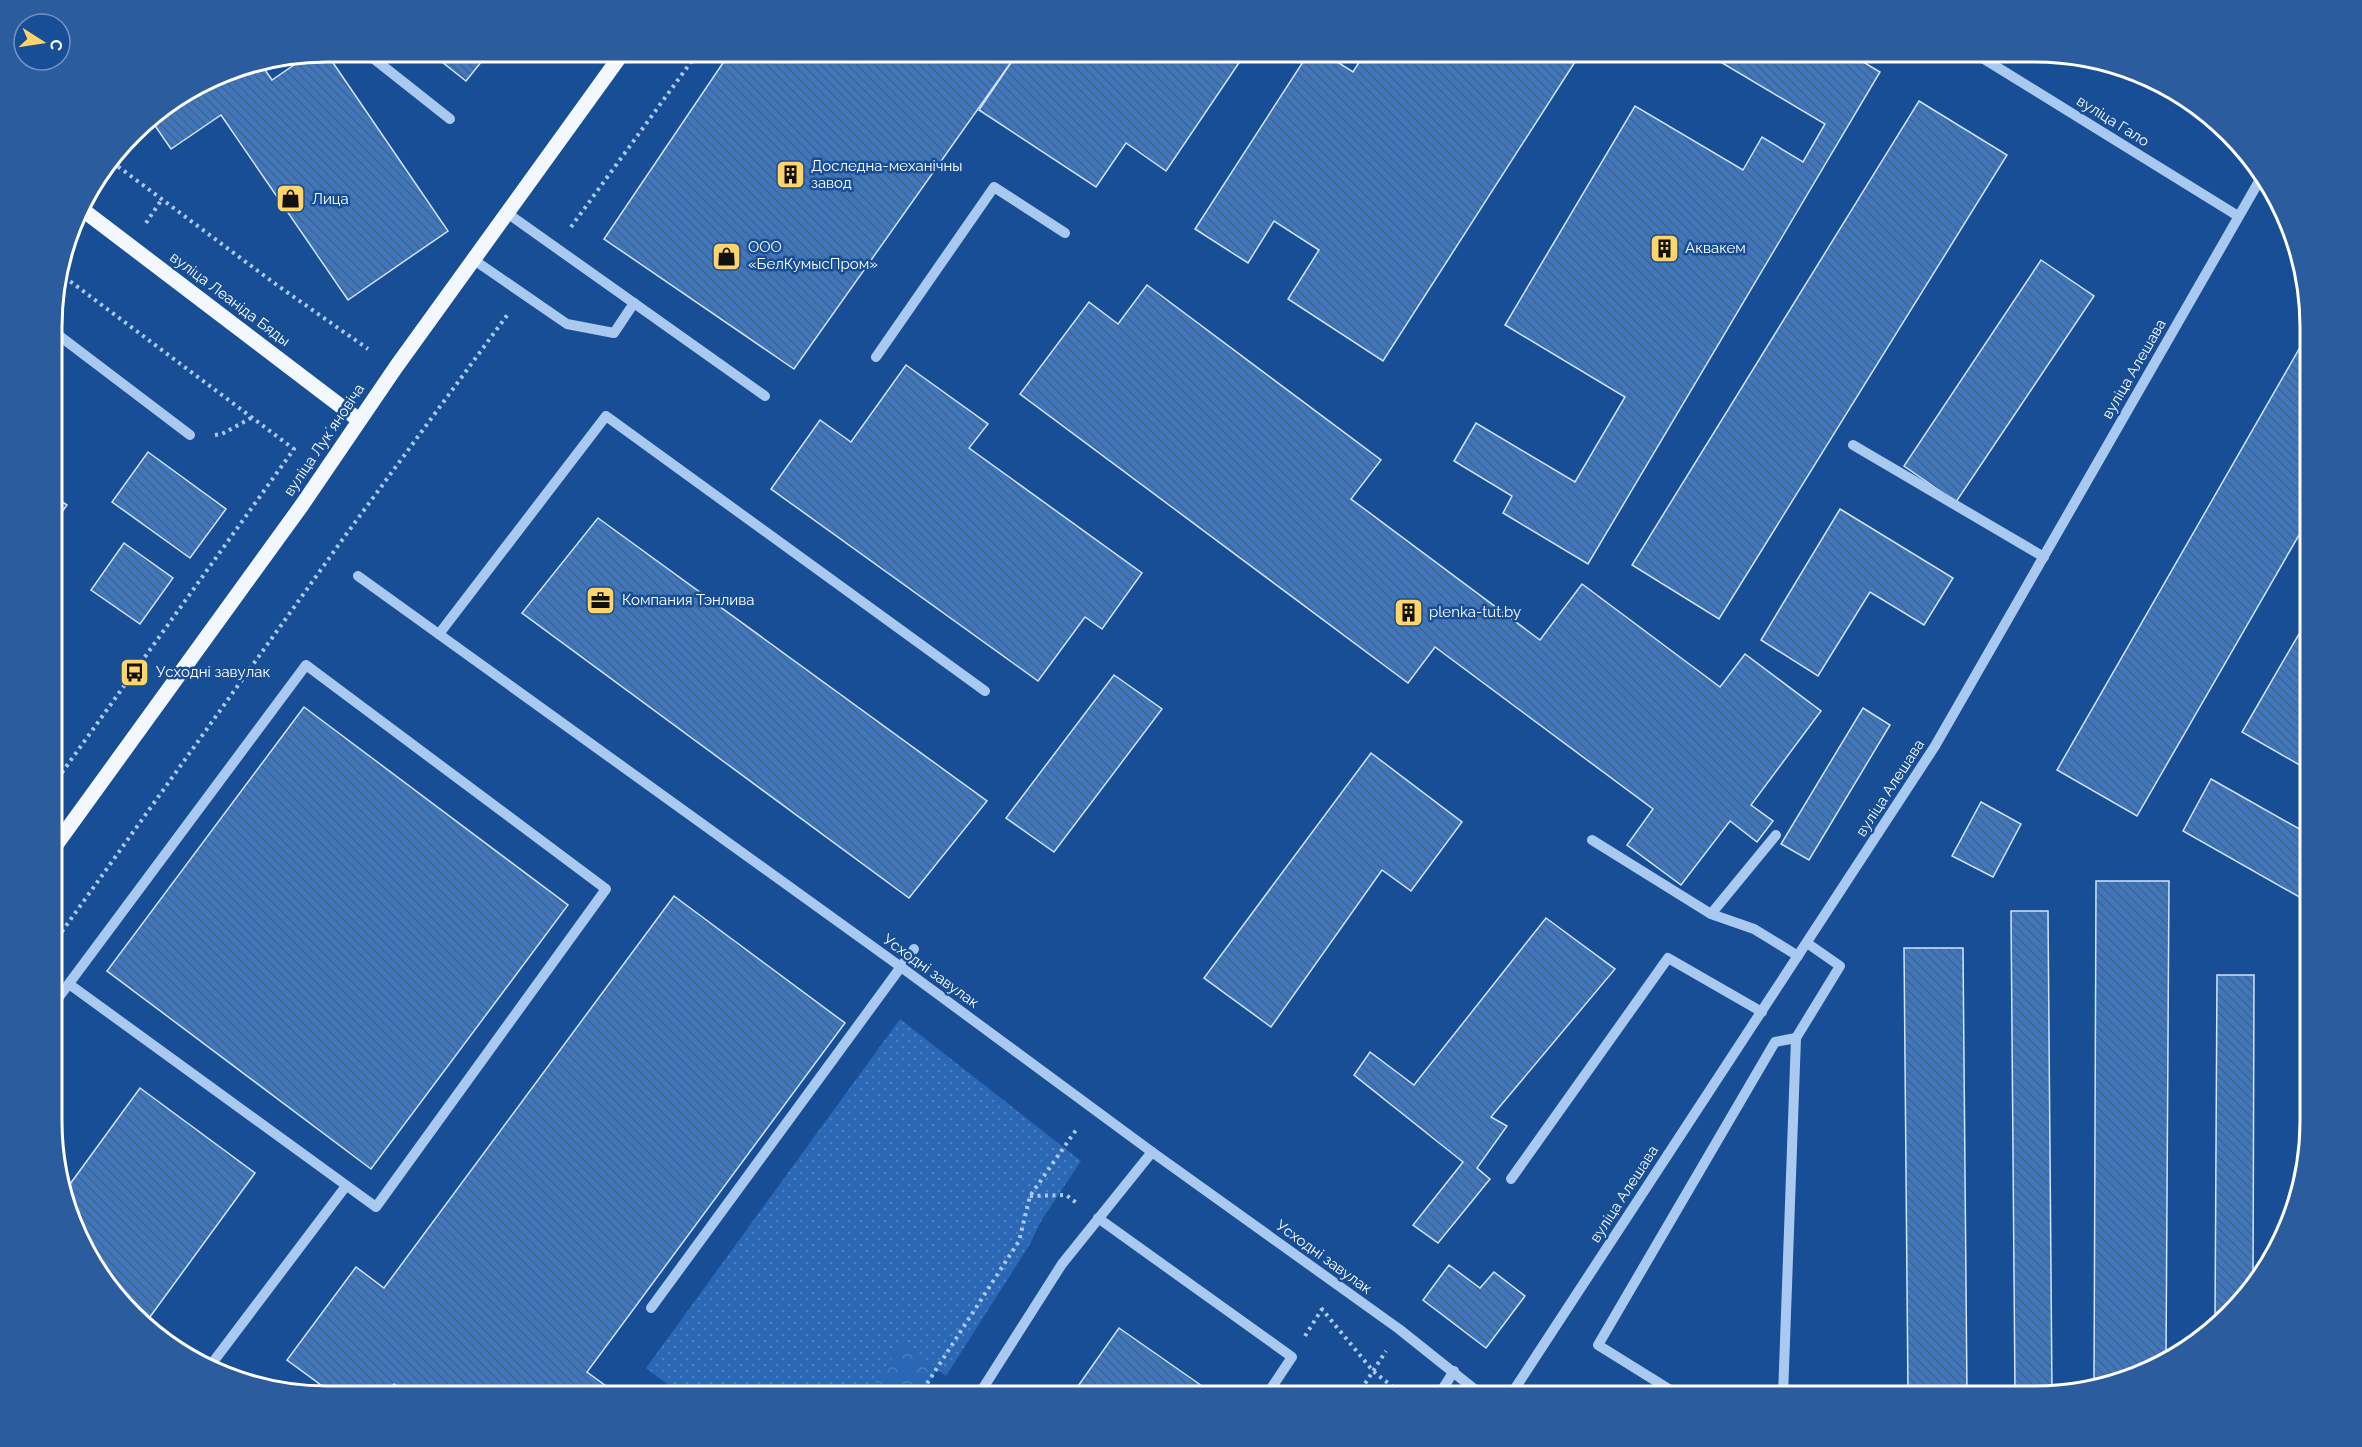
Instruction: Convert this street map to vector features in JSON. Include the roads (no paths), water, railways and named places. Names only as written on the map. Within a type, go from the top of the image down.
[{"type":"main road","name":"вуліца Лукʼяновіча","points":[[62,837],[302,505],[359,420],[616,62]]},
{"type":"main road","name":"вуліца Леаніда Бяды","points":[[87,213],[359,420]]},
{"type":"street","points":[[378,62],[450,119]]},
{"type":"street","name":"вуліца Гало","points":[[1989,62],[2238,216]]},
{"type":"street","name":"вуліца Алешава","points":[[1517,1386],[1935,746],[2258,182]]},
{"type":"street","points":[[876,357],[994,187],[1065,233]]},
{"type":"street","points":[[507,213],[765,396]]},
{"type":"street","points":[[474,260],[567,324],[614,333],[634,303]]},
{"type":"street","points":[[62,338],[190,435]]},
{"type":"street","points":[[440,634],[606,416],[985,691]]},
{"type":"street","points":[[1852,445],[2044,557]]},
{"type":"street","name":"Усходні завулак","points":[[358,576],[1399,1329],[1471,1386]]},
{"type":"street","points":[[62,993],[306,665],[606,889],[376,1207],[69,984]]},
{"type":"street","points":[[1711,914],[1776,835]]},
{"type":"street","points":[[1592,840],[1711,914],[1754,929],[1798,956]]},
{"type":"street","points":[[1783,1386],[1796,1038],[1840,966],[1807,943]]},
{"type":"street","points":[[651,1308],[914,949]]},
{"type":"street","points":[[1511,1179],[1668,958],[1762,1012]]},
{"type":"street","points":[[62,989],[69,984]]},
{"type":"street","points":[[1664,1386],[1598,1345],[1774,1042],[1796,1038]]},
{"type":"street","points":[[984,1386],[1062,1264],[1152,1152]]},
{"type":"street","points":[[214,1360],[346,1186]]},
{"type":"street","points":[[1098,1218],[1292,1357],[1273,1386]]},
{"type":"street","points":[[1444,1386],[1454,1371]]},
{"type":"place","name":"Доследна-механічны завод","points":[[790,175]]},
{"type":"place","name":"Лица","points":[[291,199]]},
{"type":"place","name":"Аквакем","points":[[1664,248]]},
{"type":"place","name":"ООО «БелКумысПром»","points":[[727,256]]},
{"type":"place","name":"Компания Тэнлива","points":[[601,600]]},
{"type":"place","name":"plenka-tut.by","points":[[1408,612]]},
{"type":"place","name":"Усходні завулак","points":[[135,672]]}]
